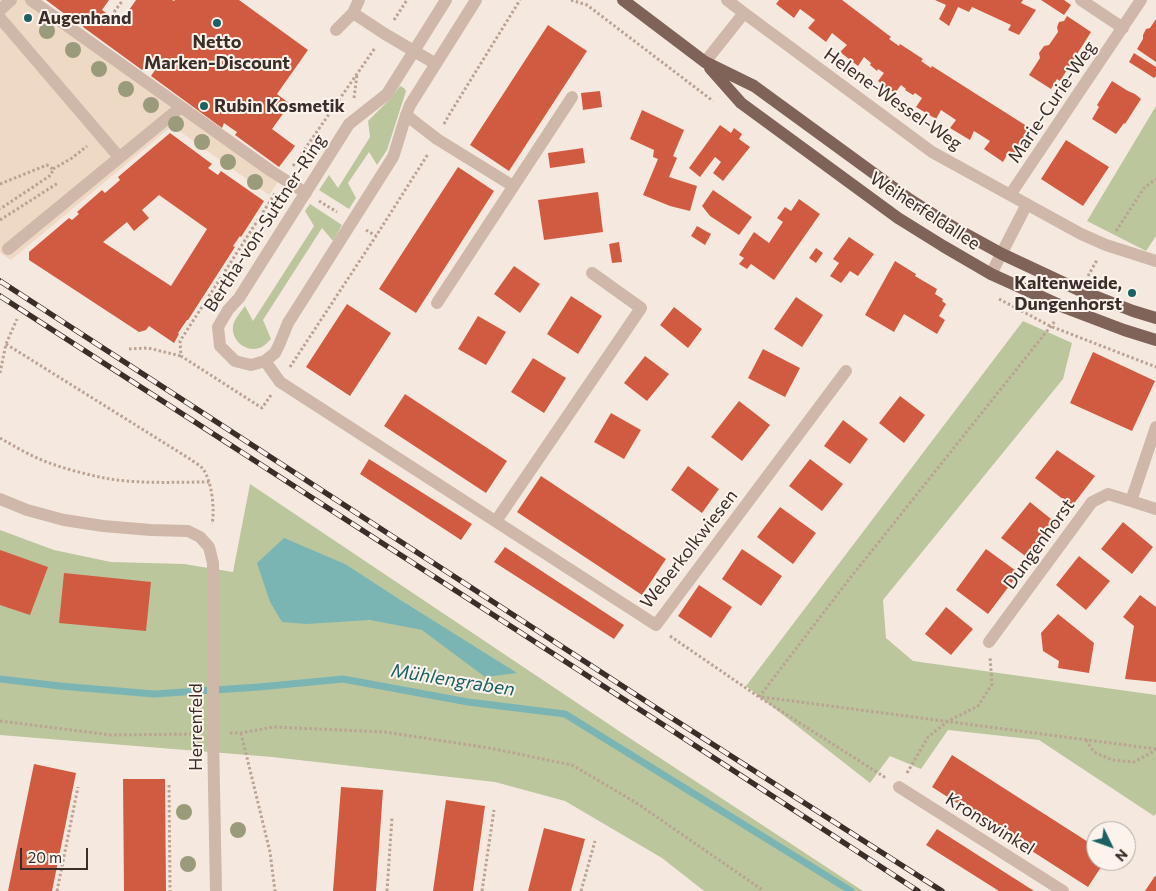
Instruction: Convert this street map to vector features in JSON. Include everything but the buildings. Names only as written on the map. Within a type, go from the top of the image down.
[{"type":"main road","name":"Weiherfeldallee","points":[[623,0],[705,62],[754,86],[909,199],[953,227],[1002,254],[1079,290],[1156,318]]},
{"type":"main road","name":"Weiherfeldallee","points":[[705,62],[741,103],[898,218],[943,246],[991,274],[1066,308],[1156,340]]},
{"type":"street","points":[[0,10],[12,0]]},
{"type":"street","points":[[31,0],[284,180],[306,193]]},
{"type":"street","points":[[336,30],[354,13],[359,0]]},
{"type":"street","name":"Bertha-von-Suttner-Ring","points":[[266,361],[251,365],[235,361],[220,346],[218,327],[228,310],[239,298],[349,124],[387,94],[446,0]]},
{"type":"street","points":[[266,361],[275,353],[288,323],[393,157],[410,105],[476,0]]},
{"type":"street","name":"Helene-Wessel-Weg","points":[[727,0],[932,152],[1081,234],[1106,245],[1156,261]]},
{"type":"street","points":[[1082,0],[1123,28]]},
{"type":"street","name":"Marie-Curie-Weg","points":[[1010,195],[1141,0]]},
{"type":"street","points":[[354,13],[436,64]]},
{"type":"street","points":[[705,62],[744,13]]},
{"type":"street","points":[[0,18],[119,157]]},
{"type":"street","points":[[437,303],[572,97]]},
{"type":"street","points":[[8,249],[181,107]]},
{"type":"street","points":[[406,115],[437,139],[513,186]]},
{"type":"street","points":[[991,274],[1027,204]]},
{"type":"street","points":[[496,521],[642,308],[592,273]]},
{"type":"street","name":"Weberkolkwiesen","points":[[266,361],[280,382],[656,625],[846,372]]},
{"type":"street","points":[[1131,501],[1156,427]]},
{"type":"street","name":"Dungenhorst","points":[[989,642],[1092,502],[1108,494],[1156,509]]},
{"type":"street","points":[[0,499],[28,510],[64,520],[103,526],[188,531],[200,537],[209,547]]},
{"type":"street","name":"Herrenfeld","points":[[209,547],[213,563],[213,734],[216,891]]},
{"type":"street","name":"Kronswinkel","points":[[899,787],[1063,891]]},
{"type":"path","points":[[111,16],[123,0]]},
{"type":"path","points":[[280,382],[437,139],[449,115],[520,0]]},
{"type":"path","points":[[0,209],[51,175],[53,169],[72,158]]},
{"type":"path","points":[[0,184],[47,165],[53,169]]},
{"type":"path","points":[[0,220],[70,175],[82,188]]},
{"type":"path","points":[[306,193],[376,236]]},
{"type":"path","points":[[0,373],[6,344],[17,319]]},
{"type":"path","points":[[759,697],[847,582],[1050,326]]},
{"type":"path","points":[[6,344],[190,459],[203,470],[209,482],[214,516],[209,547]]},
{"type":"path","points":[[129,349],[148,348],[180,356]]},
{"type":"path","points":[[0,438],[44,461],[111,479],[151,482],[209,482]]},
{"type":"path","points":[[656,625],[759,697],[899,787],[928,737],[948,721],[978,706],[992,684],[989,642]]},
{"type":"path","points":[[759,697],[1085,739],[1156,750]]},
{"type":"path","points":[[0,721],[111,736],[213,734]]},
{"type":"path","points":[[275,891],[270,852],[241,733],[273,727],[385,732],[488,748],[572,765],[635,802],[764,891]]},
{"type":"path","points":[[1085,739],[1094,752],[1112,760],[1134,762],[1156,750]]},
{"type":"path","points":[[168,785],[170,891]]},
{"type":"path","points":[[57,891],[78,787]]},
{"type":"path","points":[[482,891],[494,810]]},
{"type":"path","points":[[386,891],[392,817]]},
{"type":"path","points":[[581,891],[595,841]]},
{"type":"green space","points":[[400,86],[406,91],[387,150],[377,165],[369,152],[348,183],[356,198],[349,209],[319,190],[329,175],[338,188],[370,137],[368,121]]},
{"type":"green space","points":[[1156,106],[1156,236],[1146,251],[1087,221]]},
{"type":"green space","points":[[310,204],[342,225],[333,241],[322,228],[263,320],[271,339],[262,347],[256,349],[241,345],[233,331],[235,321],[245,306],[253,321],[314,226],[305,211]]},
{"type":"green space","points":[[1023,321],[1072,343],[1063,379],[883,600],[886,638],[913,661],[1156,695],[1156,813],[1154,816],[1039,740],[948,730],[921,769],[890,756],[870,783],[746,686]]},
{"type":"green space","points":[[250,484],[625,735],[863,891],[704,891],[662,858],[565,801],[495,782],[272,757],[0,735],[0,530],[54,550],[111,562],[184,564],[233,572]]},
{"type":"shaded area","points":[[0,0],[40,0],[284,173],[269,195],[172,126],[11,260],[0,253]]},
{"type":"water","points":[[284,538],[345,564],[517,673],[485,677],[422,630],[370,620],[306,624],[282,622],[270,602],[257,563]]},
{"type":"waterway","name":"Mühlengraben","points":[[0,679],[154,694],[343,679],[468,702],[565,714],[851,891]]},
{"type":"railway","points":[[0,281],[667,715],[942,891]]},
{"type":"railway","points":[[0,296],[918,891]]},
{"type":"place","name":"Augenhand","points":[[28,18]]},
{"type":"place","name":"Netto Marken-Discount","points":[[217,23]]},
{"type":"place","name":"Rubin Kosmetik","points":[[204,106]]},
{"type":"place","name":"Kaltenweide, Dungenhorst","points":[[1132,293]]}]
